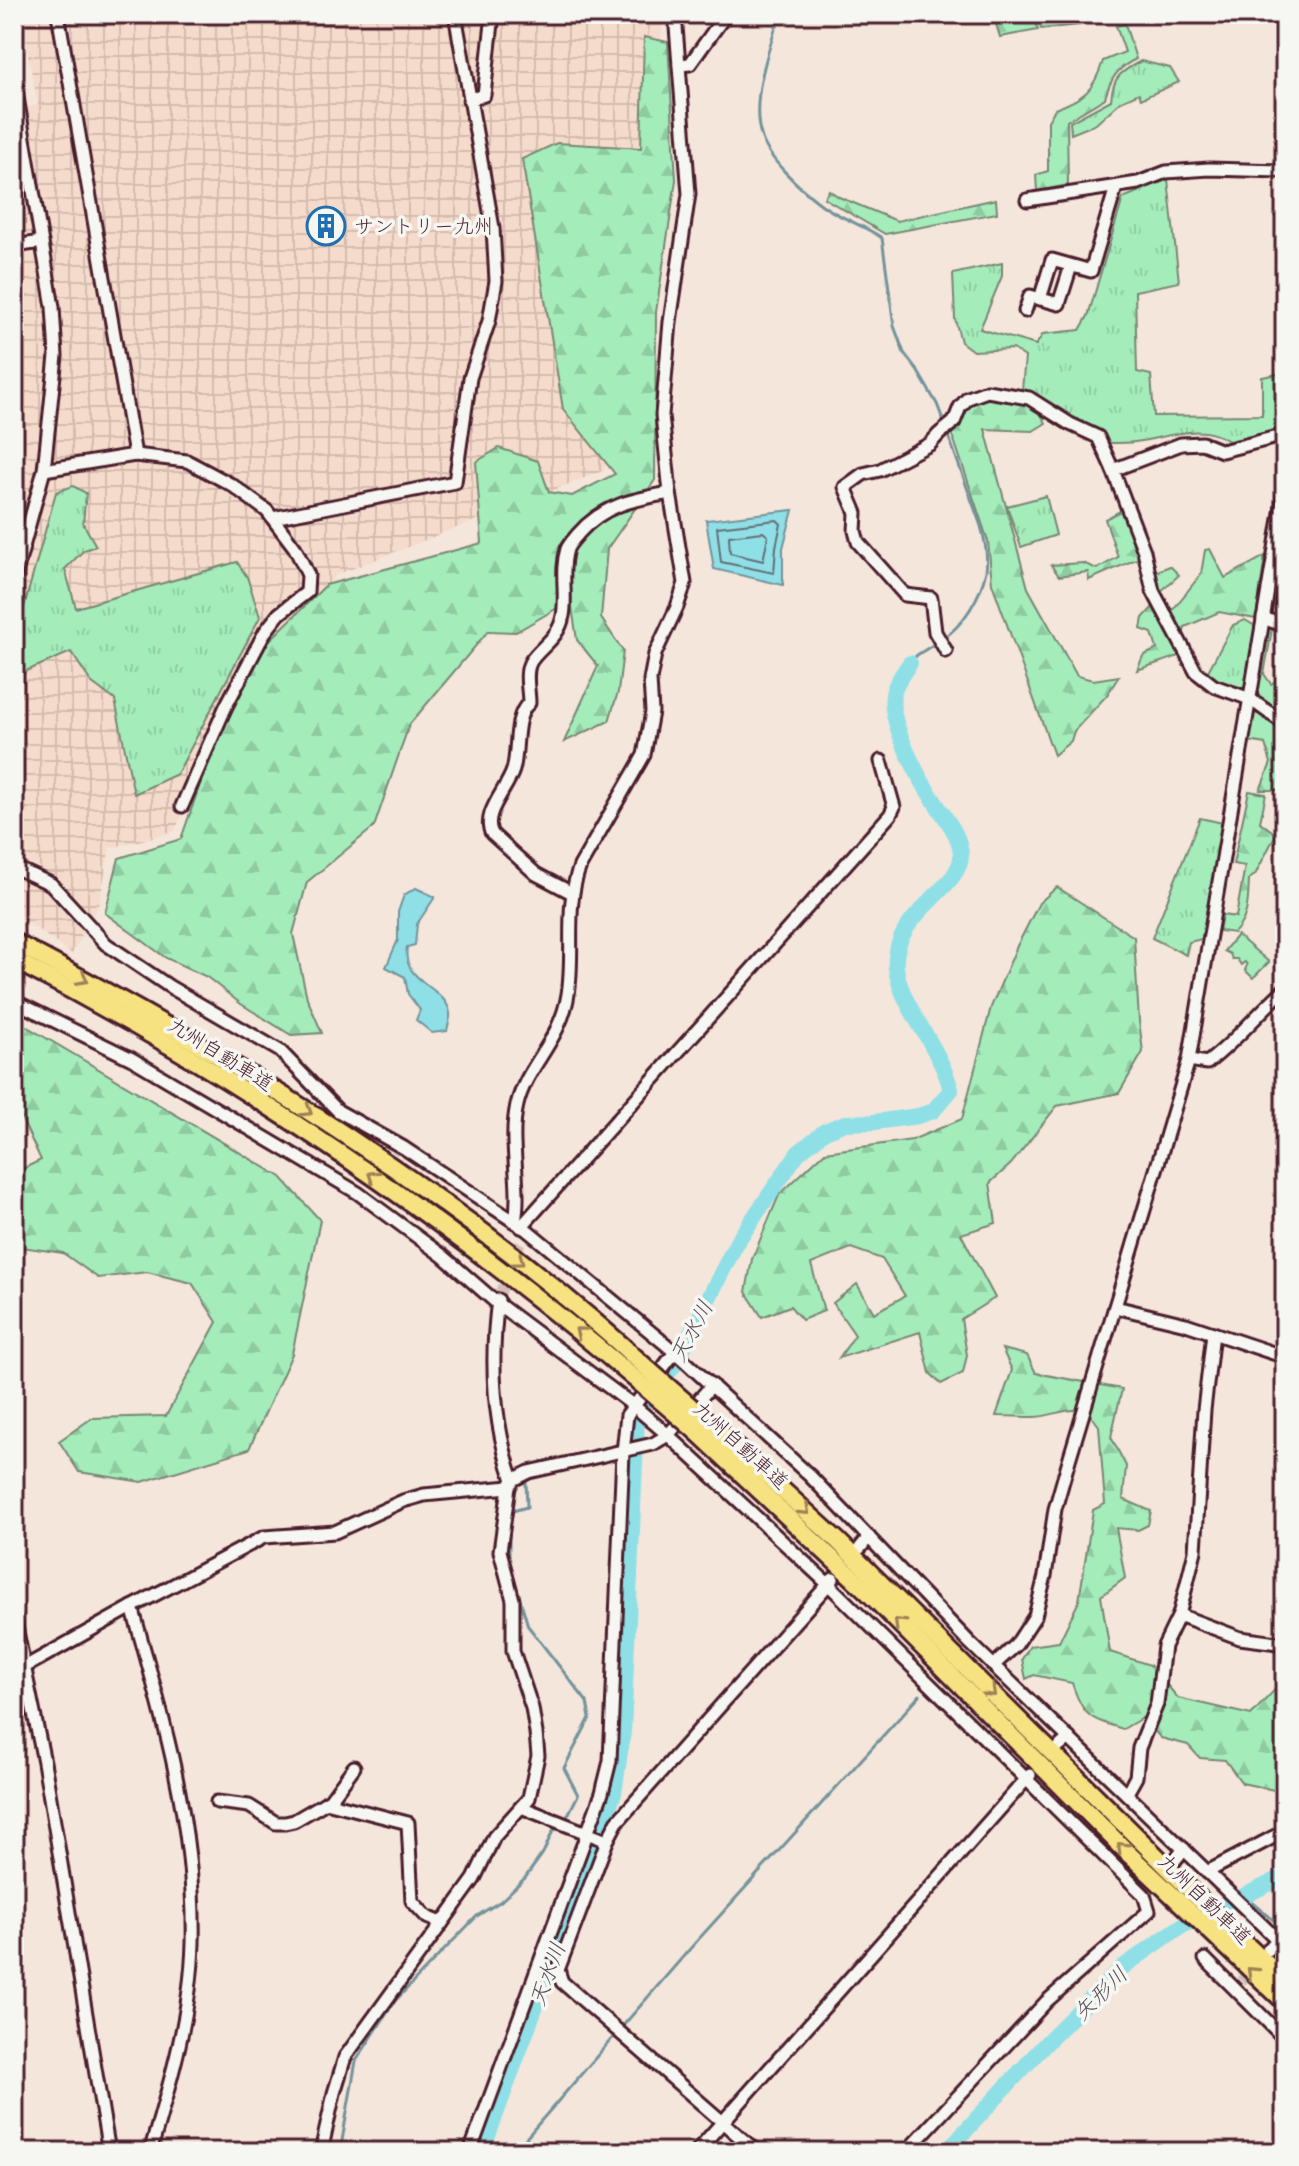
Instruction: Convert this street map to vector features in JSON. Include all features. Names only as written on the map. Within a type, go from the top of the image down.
[{"type":"highway","name":"九州自動車道","points":[[14,942],[145,1013],[327,1124],[413,1182],[592,1316],[645,1377]]},
{"type":"highway","name":"九州自動車道","points":[[14,960],[99,1005],[209,1070],[403,1197],[645,1377],[701,1425],[868,1592],[1186,1897],[1236,1935],[1285,1981]]},
{"type":"highway","name":"九州自動車道","points":[[1186,1897],[1219,1941],[1285,2002]]},
{"type":"street","points":[[58,14],[135,455]]},
{"type":"street","points":[[273,518],[455,482],[470,378],[489,321],[496,281],[493,228],[455,14]]},
{"type":"street","points":[[469,100],[484,95],[493,14]]},
{"type":"street","points":[[520,1243],[514,1145],[517,1103],[560,1028],[569,991],[572,893],[580,866],[638,768],[648,742],[652,712],[650,680],[655,654],[685,583],[670,493],[662,415],[670,322],[689,194],[675,14]]},
{"type":"street","points":[[679,65],[690,64],[698,57],[726,14]]},
{"type":"street","points":[[14,80],[17,115],[53,307],[56,356],[44,470],[14,580]]},
{"type":"street","points":[[1027,200],[1138,183],[1166,172],[1209,169],[1285,171]]},
{"type":"street","points":[[1040,299],[1052,260],[1091,271],[1116,187]]},
{"type":"street","points":[[14,246],[42,242]]},
{"type":"street","points":[[1025,311],[1030,296],[1059,304],[1071,266]]},
{"type":"street","points":[[946,651],[935,632],[931,598],[905,595],[858,542],[856,513],[845,487],[863,474],[880,470],[930,444],[954,422],[968,398],[987,391],[1029,398],[1070,424],[1098,437],[1144,551],[1153,591],[1196,672],[1214,686],[1250,699],[1285,724]]},
{"type":"street","points":[[1113,470],[1181,444],[1202,443],[1222,451],[1285,435]]},
{"type":"street","points":[[44,470],[135,455],[187,461],[232,485],[273,518],[295,548],[308,575],[307,592],[279,614],[265,632],[226,706],[182,806]]},
{"type":"street","points":[[994,1665],[1016,1645],[1035,1616],[1045,1576],[1055,1509],[1189,1060],[1263,618],[1282,524],[1285,489]]},
{"type":"street","points":[[572,893],[536,874],[492,834],[488,827],[490,814],[514,765],[521,712],[529,703],[527,675],[530,662],[547,647],[563,618],[568,546],[585,526],[608,508],[634,499],[670,493]]},
{"type":"street","points":[[1263,618],[1285,626]]},
{"type":"street","points":[[521,1226],[890,815],[894,807],[881,761]]},
{"type":"street","points":[[14,867],[51,884],[106,944],[170,987],[280,1051],[338,1111],[404,1148],[521,1226],[675,1352],[810,1476],[994,1665],[1064,1742],[1127,1793],[1281,1943],[1268,1950]]},
{"type":"street","points":[[1189,1060],[1207,1063],[1285,989]]},
{"type":"street","points":[[14,1001],[132,1059],[358,1193],[634,1406],[831,1582],[1146,1892],[1149,1911],[1047,2001],[906,2152]]},
{"type":"street","points":[[321,2152],[345,2057],[474,1879],[494,1837],[529,1798],[538,1756],[532,1708],[513,1651],[513,1600],[500,1551],[511,1483],[495,1410],[497,1391],[493,1360],[498,1300]]},
{"type":"street","points":[[1115,1307],[1213,1333],[1285,1357]]},
{"type":"street","points":[[1127,1793],[1136,1777],[1139,1748],[1157,1704],[1164,1646],[1179,1615],[1195,1551],[1204,1410],[1213,1333]]},
{"type":"street","points":[[470,2152],[602,1793],[610,1761],[627,1415],[675,1352]]},
{"type":"street","points":[[20,1671],[264,1537],[335,1532],[403,1501],[424,1495],[511,1483],[529,1472],[653,1444],[668,1435],[712,1385]]},
{"type":"street","points":[[860,1548],[869,1537]]},
{"type":"street","points":[[757,2152],[562,1982],[558,1970],[617,1822],[831,1582]]},
{"type":"street","points":[[132,1607],[167,1739],[192,1891],[193,1945],[182,2032],[150,2152]]},
{"type":"street","points":[[1179,1615],[1240,1638],[1285,1644]]},
{"type":"street","points":[[14,1617],[20,1671],[109,2152]]},
{"type":"street","points":[[217,1802],[249,1806],[276,1823],[285,1823],[326,1802],[354,1767]]},
{"type":"street","points":[[696,2152],[1028,1777]]},
{"type":"street","points":[[326,1802],[408,1823],[412,1901],[427,1917],[442,1923]]},
{"type":"street","points":[[521,1807],[607,1841]]},
{"type":"street","points":[[1207,1872],[1285,1831]]},
{"type":"street","points":[[1175,1860],[1184,1849]]},
{"type":"street","points":[[1205,1959],[1238,1985],[1285,2039]]},
{"type":"shaded area","points":[[20,14],[664,14],[605,470],[336,575],[223,735],[174,832],[110,848],[99,904],[72,954],[14,913],[14,110],[38,105]]},
{"type":"green space","points":[[993,14],[1033,14],[1038,30],[1000,37]]},
{"type":"green space","points":[[1037,14],[1099,14],[1079,25],[1041,29]]},
{"type":"green space","points":[[1125,24],[1136,59],[1116,74],[1105,98],[1067,121],[1068,185],[1037,191],[1036,175],[1048,171],[1048,121],[1055,109],[1073,101],[1091,87],[1103,61],[1125,52],[1116,26]]},
{"type":"green space","points":[[644,37],[668,42],[676,180],[656,312],[655,480],[607,549],[601,618],[623,651],[618,692],[609,721],[564,742],[598,666],[577,640],[571,600],[516,632],[488,631],[409,725],[374,827],[307,882],[293,934],[307,998],[322,1033],[291,1035],[241,1004],[207,977],[166,958],[105,913],[119,858],[181,839],[211,753],[266,644],[326,585],[482,543],[476,462],[499,448],[538,461],[549,492],[572,496],[615,474],[563,409],[522,159],[557,143],[641,148]]},
{"type":"green space","points":[[1141,61],[1170,68],[1179,82],[1141,99],[1139,93],[1121,101],[1096,124],[1071,134],[1070,122],[1111,100],[1119,76]]},
{"type":"green space","points":[[1168,179],[1179,282],[1135,291],[1137,372],[1151,375],[1154,416],[1262,415],[1262,377],[1283,373],[1283,429],[1229,441],[1218,435],[1195,431],[1135,442],[1109,443],[1098,429],[1022,390],[1025,357],[1013,349],[973,351],[961,342],[955,319],[953,274],[1002,263],[1002,276],[980,329],[1036,345],[1043,334],[1080,330],[1088,316],[1123,198]]},
{"type":"green space","points":[[829,190],[897,221],[996,199],[997,213],[885,234],[824,198]]},
{"type":"green space","points":[[987,393],[1014,397],[1028,403],[1046,423],[1033,431],[985,429],[1028,588],[1077,676],[1093,680],[1119,676],[1107,695],[1074,731],[1071,741],[1054,755],[992,583],[988,541],[952,434],[967,402]]},
{"type":"green space","points":[[73,486],[86,493],[83,523],[96,546],[84,550],[65,569],[76,608],[237,562],[247,577],[260,617],[177,774],[134,794],[115,700],[91,682],[71,652],[24,672],[14,704],[14,643],[56,492]]},
{"type":"green space","points":[[1046,496],[1056,535],[1021,547],[1007,506]]},
{"type":"green space","points":[[1124,509],[1139,558],[1089,580],[1088,572],[1059,576],[1051,565],[1083,563],[1097,569],[1118,557],[1105,519]]},
{"type":"green space","points":[[1210,549],[1225,578],[1265,556],[1256,619],[1219,612],[1185,627],[1179,656],[1137,670],[1143,656],[1157,649],[1152,633],[1141,629],[1143,618],[1153,607],[1147,583],[1152,573],[1170,566],[1179,575],[1159,593],[1162,609],[1171,612],[1201,574],[1205,550]]},
{"type":"green space","points":[[1245,620],[1255,626],[1245,688],[1211,680],[1208,671],[1233,625]]},
{"type":"green space","points":[[1269,624],[1275,628],[1272,629],[1264,674],[1271,684],[1280,678],[1285,665],[1285,717],[1261,701],[1255,688]]},
{"type":"green space","points":[[1253,713],[1276,723],[1282,732],[1286,753],[1285,790],[1260,790],[1271,763],[1265,744],[1248,741]]},
{"type":"green space","points":[[1249,791],[1266,794],[1260,822],[1276,834],[1255,875],[1249,879],[1243,921],[1234,933],[1219,931],[1222,915],[1236,917],[1245,866],[1233,864]]},
{"type":"green space","points":[[1200,818],[1223,823],[1206,938],[1189,942],[1186,955],[1152,938]]},
{"type":"green space","points":[[1057,887],[1134,937],[1143,1052],[1119,1093],[1057,1106],[1011,1164],[990,1183],[996,1223],[961,1234],[995,1298],[961,1319],[967,1355],[963,1373],[941,1384],[930,1373],[920,1332],[839,1358],[855,1335],[833,1303],[857,1284],[874,1313],[905,1296],[882,1259],[851,1248],[811,1264],[824,1311],[802,1320],[790,1306],[762,1317],[746,1292],[752,1259],[779,1195],[825,1152],[912,1140],[962,1119],[991,1007],[1039,903]]},
{"type":"green space","points":[[1237,935],[1269,962],[1253,978],[1245,970],[1245,962],[1241,965],[1224,951]]},
{"type":"green space","points":[[14,1019],[281,1177],[320,1220],[292,1354],[249,1449],[142,1482],[79,1472],[59,1441],[92,1418],[166,1416],[217,1322],[192,1283],[147,1272],[98,1278],[63,1253],[14,1246],[14,1173],[41,1160],[18,1111],[14,1109]]},
{"type":"green space","points":[[1002,1349],[1027,1355],[1036,1373],[1122,1389],[1111,1437],[1126,1466],[1123,1499],[1151,1511],[1148,1525],[1138,1530],[1116,1528],[1125,1578],[1101,1596],[1110,1652],[1150,1665],[1178,1698],[1251,1715],[1285,1679],[1285,1760],[1276,1776],[1285,1785],[1285,1805],[1274,1790],[1242,1783],[1225,1760],[1200,1758],[1188,1745],[1161,1738],[1142,1718],[1123,1729],[1095,1719],[1084,1710],[1072,1683],[1034,1675],[1026,1679],[1022,1659],[1030,1646],[1059,1642],[1079,1601],[1093,1510],[1105,1504],[1099,1426],[1092,1417],[1077,1410],[1035,1417],[996,1416],[1012,1370]]},
{"type":"water","points":[[793,510],[783,548],[783,585],[714,569],[706,520]]},
{"type":"water","points":[[416,888],[435,897],[417,924],[415,945],[407,947],[407,959],[417,977],[447,1004],[450,1015],[447,1031],[432,1033],[416,1020],[420,1010],[408,994],[405,977],[386,967],[398,940],[398,912],[404,895]]},
{"type":"waterway","points":[[780,14],[759,91],[761,135],[770,154],[814,199],[882,238],[894,326],[904,353],[937,404],[945,425]]},
{"type":"waterway","points":[[942,639],[970,610],[984,581],[987,566],[981,526],[947,432]]},
{"type":"waterway","points":[[910,663],[936,643]]},
{"type":"waterway","name":"天水川","points":[[482,2152],[614,1793],[623,1732],[637,1418],[644,1403],[676,1363],[737,1242],[798,1153],[825,1131],[845,1123],[875,1122],[933,1111],[951,1090],[939,1059],[907,1002],[897,974],[896,954],[902,936],[949,881],[958,868],[961,856],[955,834],[914,766],[895,720],[894,691],[910,663]]},
{"type":"waterway","points":[[509,1512],[527,1507],[526,1481]]},
{"type":"waterway","points":[[509,1527],[509,1561],[528,1626],[587,1702],[590,1718],[564,1768],[578,1795],[566,1819]]},
{"type":"waterway","points":[[621,2028],[920,1695]]},
{"type":"waterway","points":[[340,2152],[356,2061],[395,2001],[477,1916],[501,1901],[525,1878],[560,1824]]},
{"type":"waterway","name":"矢形川","points":[[946,2152],[1050,2039],[1123,1967],[1180,1927],[1285,1876]]},
{"type":"waterway","points":[[1244,1895],[1285,1930]]},
{"type":"waterway","points":[[514,2152],[616,2034]]},
{"type":"waterway","name":"天水川","points":[[482,2151],[487,2152]]},
{"type":"tunnel","points":[[499,1296],[520,1243]]},
{"type":"tunnel","points":[[1241,1981],[1254,1966]]},
{"type":"place","name":"サントリー九州","points":[[326,226]]}]
